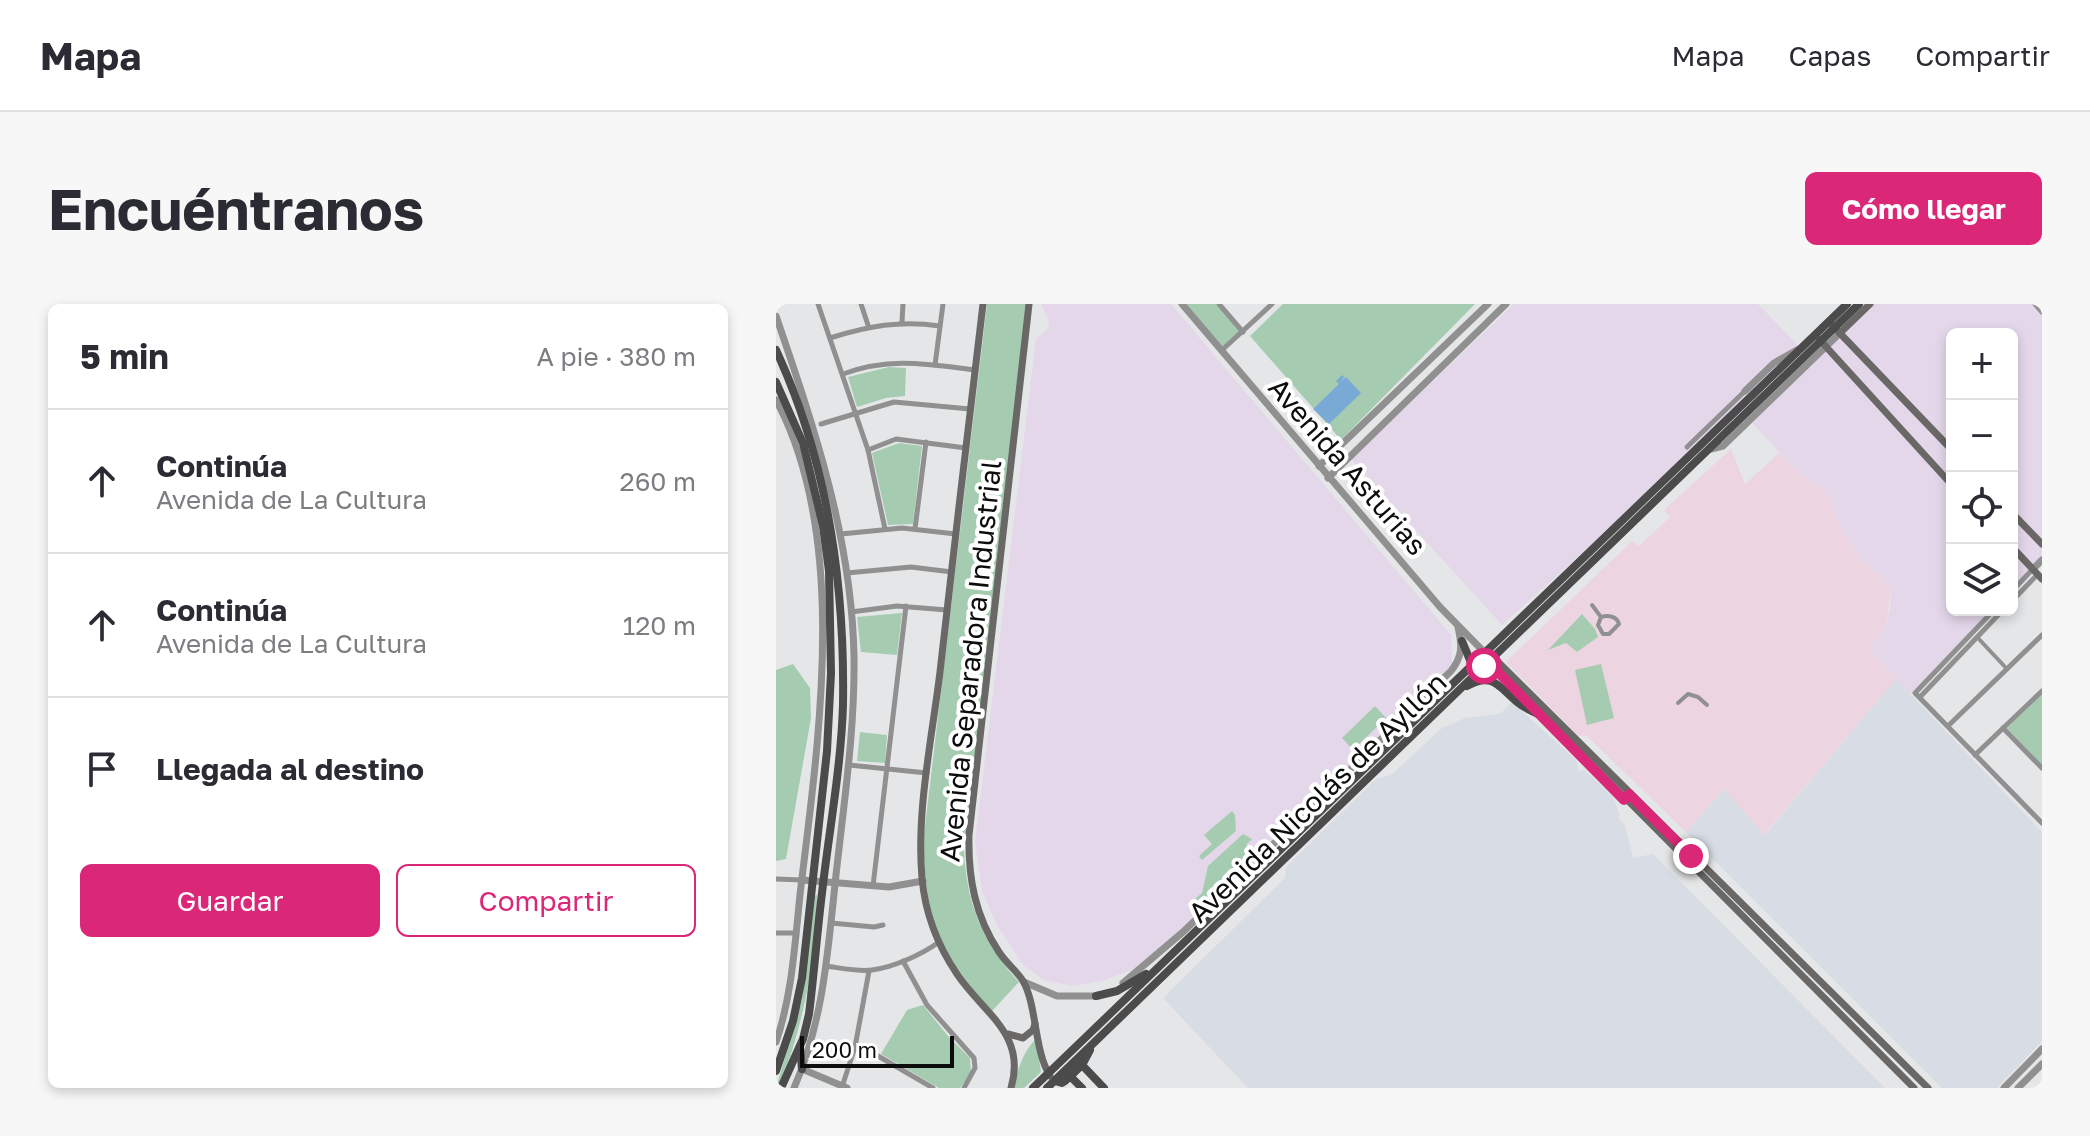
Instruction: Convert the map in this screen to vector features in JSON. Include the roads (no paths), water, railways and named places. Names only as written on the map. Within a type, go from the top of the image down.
[{"type":"main road","name":"Avenida Separadora Industrial","points":[[983,304],[928,773],[922,837],[923,881],[927,909],[939,942],[957,975],[1006,1033],[1015,1069],[1011,1088]]},
{"type":"main road","name":"Avenida Separadora Industrial","points":[[1029,304],[969,835],[968,868],[975,901],[988,934],[1024,982],[1035,1024],[1058,1081]]},
{"type":"main road","name":"Avenida Nicolás de Ayllón","points":[[1834,327],[1847,304]]},
{"type":"main road","name":"Avenida Nicolás de Ayllón","points":[[1033,1088],[1058,1081],[1163,963],[1472,665],[1488,657],[1711,449],[1859,304]]},
{"type":"main road","name":"Avenida Nicolás de Ayllón","points":[[1834,327],[1870,304]]},
{"type":"main road","points":[[1834,327],[1946,444]]},
{"type":"main road","name":"Avenida Nicolás de Ayllón","points":[[1047,1088],[1058,1081],[1459,690],[1690,450],[1770,390],[1799,349],[1820,341]]},
{"type":"main road","points":[[1820,341],[1946,478]]},
{"type":"main road","points":[[777,356],[814,453],[838,567],[842,606],[843,708],[809,1014],[800,1046],[781,1088]]},
{"type":"main road","points":[[776,382],[803,443],[823,526],[829,571],[831,697],[797,1005],[776,1071]]},
{"type":"main road","points":[[2018,519],[2042,544]]},
{"type":"main road","points":[[2018,553],[2037,572]]},
{"type":"main road","points":[[1462,641],[1472,665]]},
{"type":"main road","points":[[1488,657],[1540,715],[1928,1088]]},
{"type":"main road","points":[[1488,657],[1914,1088]]},
{"type":"main road","points":[[1459,690],[1481,680],[1494,681],[1524,707],[1540,715]]},
{"type":"main road","points":[[821,808],[826,813],[832,813]]},
{"type":"main road","points":[[810,897],[816,893],[821,897]]},
{"type":"main road","points":[[1096,996],[1128,986],[1163,963]]},
{"type":"main road","points":[[1006,1033],[1016,1039],[1023,1038],[1035,1024]]},
{"type":"main road","points":[[1058,1081],[1070,1076],[1082,1065],[1093,1044]]},
{"type":"main road","points":[[800,1046],[802,1069]]},
{"type":"main road","points":[[1082,1065],[1104,1088]]},
{"type":"main road","points":[[1070,1076],[1082,1088]]},
{"type":"street","points":[[818,304],[868,450],[885,529]]},
{"type":"street","points":[[861,304],[868,325]]},
{"type":"street","points":[[902,322],[903,304]]},
{"type":"street","points":[[935,365],[943,304]]},
{"type":"street","name":"Avenida Asturias","points":[[1182,304],[1328,478],[1488,657]]},
{"type":"street","points":[[1219,304],[1243,332]]},
{"type":"street","points":[[1221,351],[1272,304]]},
{"type":"street","points":[[1319,466],[1488,304]]},
{"type":"street","points":[[1328,478],[1506,304]]},
{"type":"street","points":[[2035,304],[2042,312]]},
{"type":"street","points":[[776,316],[814,427],[841,534],[851,612],[853,708],[849,765],[826,966],[817,1025],[794,1088]]},
{"type":"street","points":[[830,338],[868,325],[902,322],[940,326]]},
{"type":"street","name":"Avenida Nicolás de Ayllón","points":[[1690,450],[1774,363],[1799,349]]},
{"type":"street","points":[[843,374],[878,363],[907,362],[975,370]]},
{"type":"street","name":"Avenida Nicolás de Ayllón","points":[[1711,449],[1723,446],[1770,390]]},
{"type":"street","points":[[776,400],[801,457],[817,545],[822,613],[814,783],[787,1001],[776,1042]]},
{"type":"street","points":[[821,424],[876,405],[905,402],[970,409]]},
{"type":"street","points":[[868,450],[894,440],[966,448]]},
{"type":"street","points":[[915,529],[926,442]]},
{"type":"street","points":[[841,534],[885,529],[956,534]]},
{"type":"street","points":[[2018,594],[2037,572],[2042,560]]},
{"type":"street","points":[[847,573],[911,567],[952,572]]},
{"type":"street","points":[[2018,586],[2037,572]]},
{"type":"street","points":[[1592,605],[1601,617]]},
{"type":"street","points":[[851,612],[906,606],[947,610]]},
{"type":"street","points":[[873,886],[906,606]]},
{"type":"street","points":[[1952,659],[1989,616]]},
{"type":"street","points":[[1997,616],[1918,695],[2042,823]]},
{"type":"street","points":[[1601,617],[1616,619],[1617,627],[1609,634],[1603,634],[1598,625],[1601,617]]},
{"type":"street","points":[[1458,627],[1462,641]]},
{"type":"street","points":[[1977,637],[2007,669]]},
{"type":"street","points":[[1948,726],[2041,639]]},
{"type":"street","name":"Avenida Nicolás de Ayllón","points":[[1096,996],[1130,979],[1282,837],[1451,671],[1461,656],[1462,641]]},
{"type":"street","points":[[1975,755],[2042,691]]},
{"type":"street","points":[[1678,703],[1688,694],[1698,697],[1707,705]]},
{"type":"street","points":[[2003,728],[2042,768]]},
{"type":"street","points":[[849,765],[928,773]]},
{"type":"street","points":[[776,879],[889,887],[923,881]]},
{"type":"street","points":[[831,923],[883,925]]},
{"type":"street","points":[[776,933],[795,933]]},
{"type":"street","points":[[826,966],[869,971],[903,961],[939,942]]},
{"type":"street","points":[[903,961],[927,1005],[974,1058],[975,1068],[964,1088]]},
{"type":"street","points":[[802,1069],[844,1087],[869,971]]},
{"type":"street","points":[[1024,982],[1057,996],[1096,996]]},
{"type":"street","points":[[855,1047],[878,1056],[933,1088]]},
{"type":"street","points":[[2004,1088],[2042,1049]]},
{"type":"street","points":[[2018,1088],[2042,1064]]},
{"type":"water","points":[[1342,375],[1344,377],[1340,382],[1346,377],[1361,393],[1329,424],[1313,409],[1339,384],[1336,381]]}]
